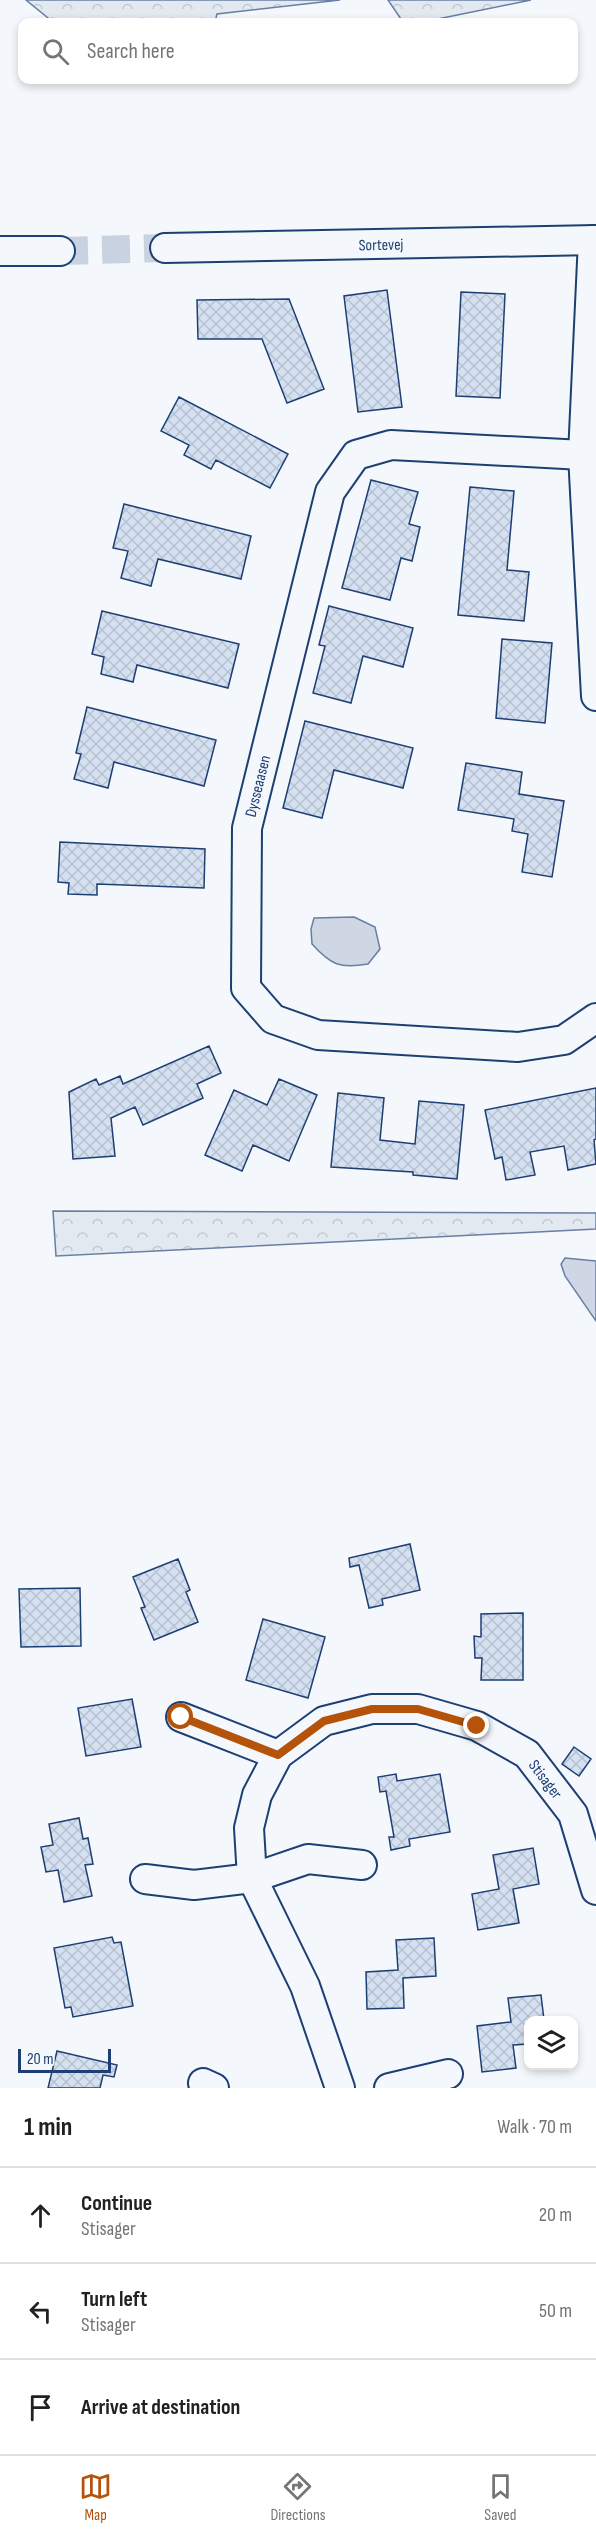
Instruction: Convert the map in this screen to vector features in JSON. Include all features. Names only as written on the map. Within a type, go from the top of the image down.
[{"type":"street","name":"Sortevej","points":[[165,248],[595,240]]},
{"type":"street","points":[[595,240],[584,455],[596,696]]},
{"type":"street","points":[[0,251],[60,251]]},
{"type":"street","name":"Dysseaasen","points":[[584,455],[391,445],[356,455],[330,492],[247,828],[246,988],[273,1019],[318,1035],[518,1047],[564,1040],[596,1018]]},
{"type":"street","name":"Stisager","points":[[340,2088],[305,1986],[252,1878],[249,1828],[257,1795],[278,1755],[324,1721],[372,1709],[418,1709],[477,1726],[527,1754],[573,1814],[590,1850],[596,1890]]},
{"type":"street","points":[[181,1717],[278,1755]]},
{"type":"street","points":[[145,1879],[194,1885],[252,1878],[308,1859],[362,1865]]},
{"type":"street","points":[[389,2088],[448,2074]]},
{"type":"green space","points":[[26,0],[340,0],[217,14],[216,18],[48,18]]},
{"type":"green space","points":[[388,0],[531,0],[443,18],[400,18]]},
{"type":"green space","points":[[53,1211],[596,1213],[596,1229],[56,1256]]},
{"type":"shaded area","points":[[354,917],[375,927],[380,949],[368,964],[350,966],[337,964],[325,957],[312,944],[311,929],[314,918]]},
{"type":"shaded area","points":[[565,1258],[596,1261],[596,1321],[565,1276],[561,1264]]},
{"type":"building","points":[[387,290],[402,407],[358,412],[344,296]]},
{"type":"building","points":[[461,292],[505,294],[500,398],[456,396]]},
{"type":"building","points":[[289,299],[324,389],[287,403],[262,339],[198,339],[197,300]]},
{"type":"building","points":[[179,397],[288,454],[270,488],[216,460],[211,469],[184,455],[189,445],[161,431]]},
{"type":"building","points":[[371,480],[418,492],[409,524],[420,527],[412,561],[401,558],[390,600],[342,588]]},
{"type":"building","points":[[470,487],[514,491],[507,570],[529,572],[524,621],[458,615]]},
{"type":"building","points":[[124,504],[251,536],[241,579],[158,559],[151,586],[121,578],[128,551],[113,548]]},
{"type":"building","points":[[329,606],[413,628],[403,667],[363,656],[351,703],[313,693],[325,646],[319,645]]},
{"type":"building","points":[[102,611],[239,644],[228,688],[137,665],[133,682],[101,674],[104,657],[92,654]]},
{"type":"building","points":[[502,639],[552,643],[545,723],[496,718]]},
{"type":"building","points":[[87,707],[216,740],[204,786],[114,762],[108,788],[74,779],[81,754],[76,753]]},
{"type":"building","points":[[305,721],[413,748],[403,788],[334,770],[322,818],[283,808]]},
{"type":"building","points":[[466,763],[522,772],[519,794],[564,801],[552,877],[522,872],[528,834],[512,831],[514,819],[458,810]]},
{"type":"building","points":[[60,842],[205,849],[204,888],[97,884],[97,895],[68,894],[69,883],[58,882]]},
{"type":"building","points":[[209,1046],[221,1073],[197,1084],[203,1098],[143,1125],[135,1107],[111,1118],[115,1156],[73,1159],[69,1092],[96,1079],[99,1085],[120,1076],[123,1084]]},
{"type":"building","points":[[279,1079],[317,1095],[289,1161],[253,1145],[242,1171],[205,1155],[234,1090],[267,1105]]},
{"type":"building","points":[[596,1088],[596,1139],[594,1140],[596,1164],[568,1170],[564,1146],[530,1152],[535,1175],[506,1180],[502,1157],[495,1159],[485,1110]]},
{"type":"building","points":[[338,1093],[384,1098],[380,1140],[415,1144],[419,1101],[464,1105],[457,1179],[413,1175],[413,1172],[331,1167]]},
{"type":"building","points":[[410,1544],[420,1590],[382,1599],[383,1605],[369,1608],[359,1565],[350,1567],[349,1558]]},
{"type":"building","points":[[178,1559],[190,1590],[186,1592],[198,1622],[154,1640],[141,1608],[145,1607],[133,1577]]},
{"type":"building","points":[[80,1588],[81,1646],[21,1647],[19,1589]]},
{"type":"building","points":[[523,1613],[523,1680],[481,1680],[482,1658],[475,1658],[474,1636],[481,1637],[481,1614]]},
{"type":"building","points":[[263,1619],[325,1637],[308,1698],[246,1680]]},
{"type":"building","points":[[132,1699],[141,1747],[86,1756],[78,1708]]},
{"type":"building","points":[[574,1747],[591,1759],[579,1776],[562,1764]]},
{"type":"building","points":[[396,1774],[397,1781],[440,1774],[450,1832],[409,1839],[410,1846],[391,1850],[389,1837],[394,1837],[386,1791],[380,1792],[378,1777]]},
{"type":"building","points":[[79,1818],[83,1839],[88,1838],[93,1864],[85,1865],[92,1896],[64,1902],[58,1870],[46,1872],[41,1847],[53,1845],[49,1824]]},
{"type":"building","points":[[533,1848],[539,1884],[513,1889],[519,1923],[478,1930],[472,1894],[499,1889],[493,1855]]},
{"type":"building","points":[[112,1937],[114,1943],[121,1942],[133,2006],[73,2017],[71,2007],[65,2008],[54,1948]]},
{"type":"building","points":[[434,1938],[436,1976],[403,1978],[404,2008],[367,2009],[366,1972],[398,1970],[396,1940]]},
{"type":"building","points":[[541,1995],[544,2016],[524,2016],[524,2044],[513,2045],[516,2068],[482,2072],[477,2026],[511,2022],[508,1998]]},
{"type":"building","points":[[57,2051],[117,2065],[114,2077],[103,2075],[100,2088],[48,2088]]},
{"type":"tunnel","points":[[60,251],[165,248]]},
{"type":"route","points":[[181,1717],[278,1755],[324,1721],[372,1709],[418,1709],[477,1726]]}]
